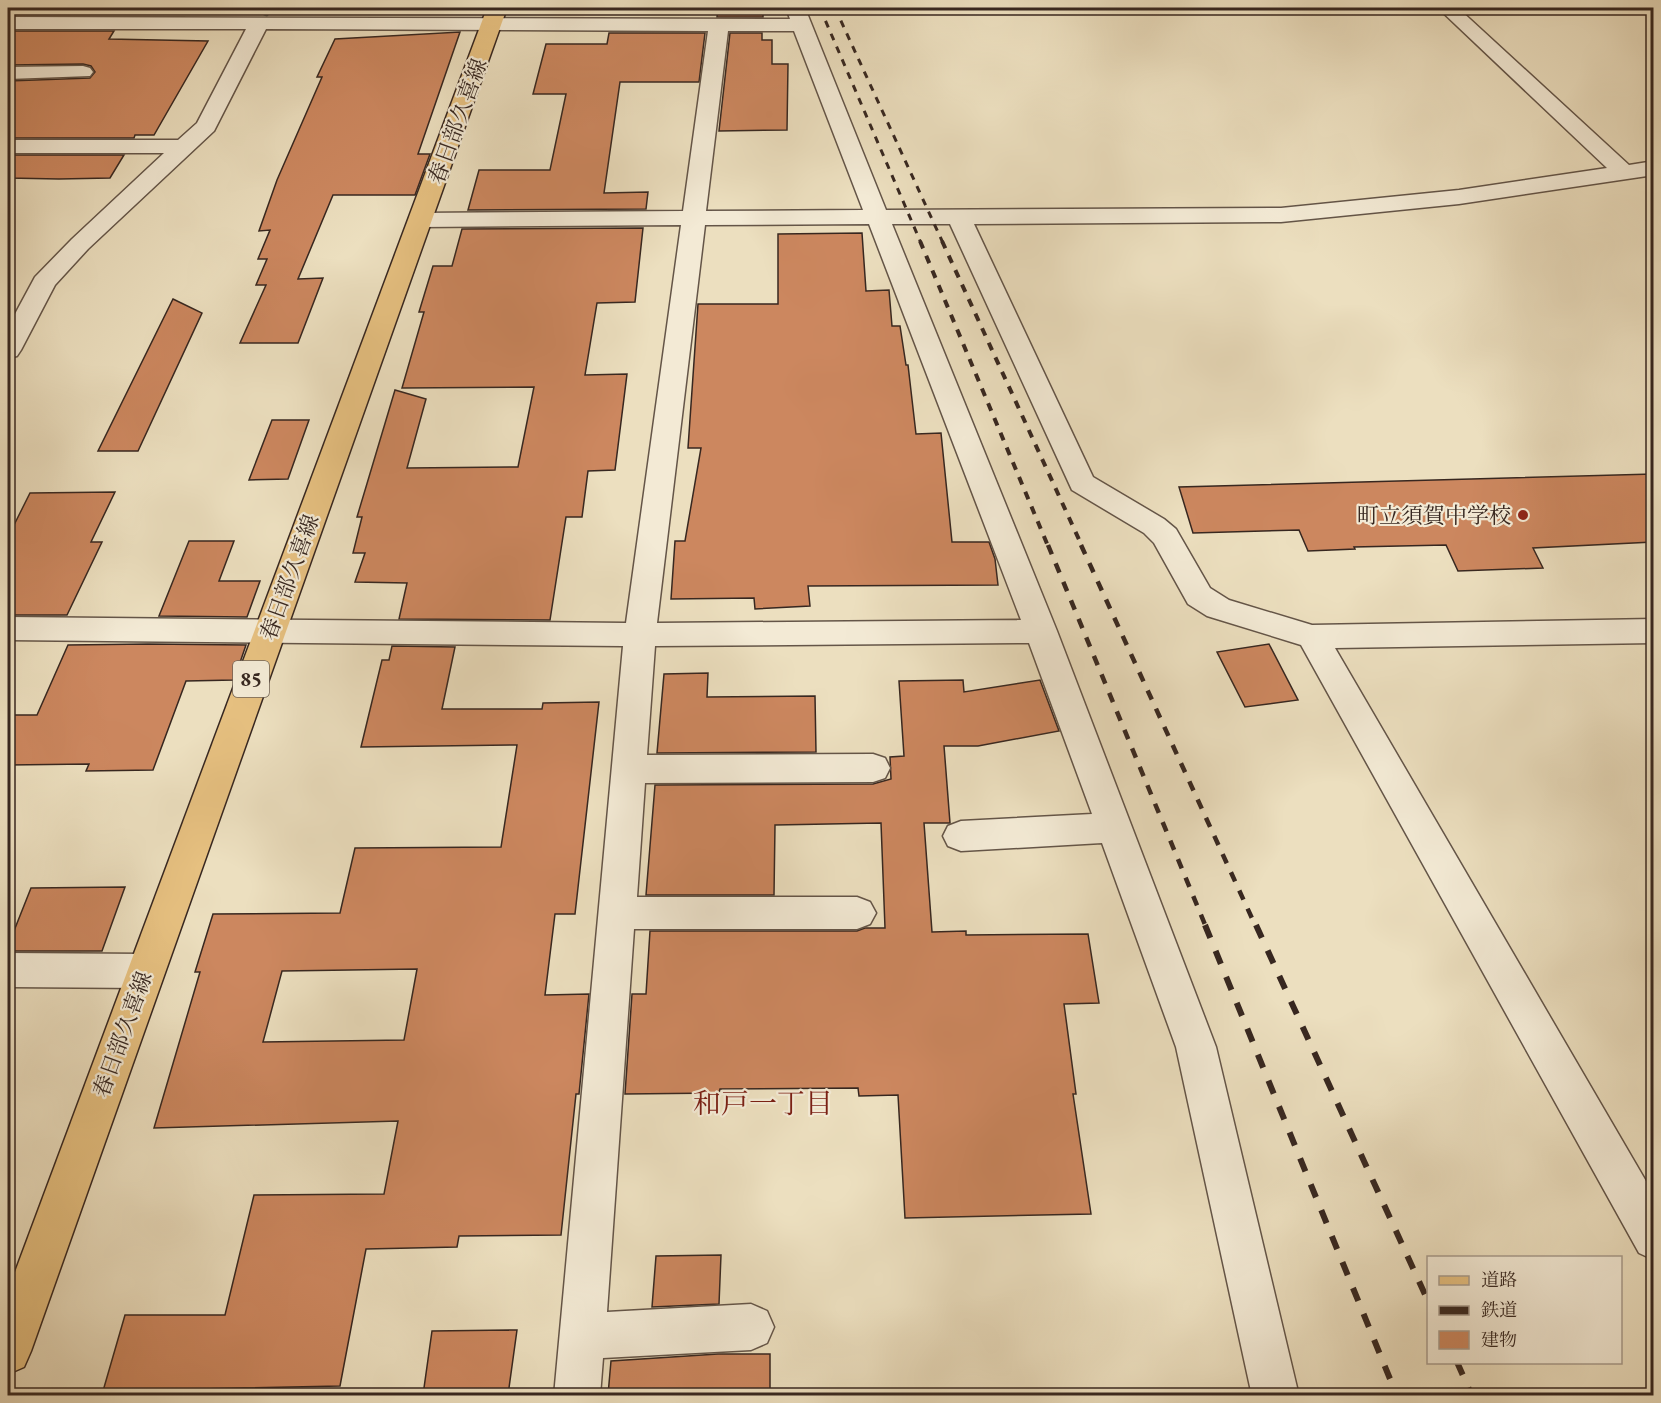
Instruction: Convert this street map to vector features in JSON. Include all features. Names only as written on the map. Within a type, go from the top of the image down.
[{"type":"main road","name":"春日部久喜線","points":[[8,1351],[269,632],[422,220],[494,16]]},
{"type":"street","points":[[1447,8],[1624,172]]},
{"type":"street","points":[[8,23],[258,24],[494,16],[719,25],[798,16],[1041,631],[1197,1047],[1276,1395]]},
{"type":"street","points":[[35,39],[48,24]]},
{"type":"street","points":[[8,350],[44,282],[80,244],[206,126],[258,24]]},
{"type":"street","points":[[577,1395],[640,635],[719,25]]},
{"type":"street","points":[[8,72],[21,56]]},
{"type":"street","points":[[8,72],[83,72]]},
{"type":"street","points":[[8,146],[184,147]]},
{"type":"street","points":[[422,220],[960,219],[1281,215],[1459,197],[1653,168]]},
{"type":"street","points":[[960,219],[1082,483],[1154,526],[1166,536],[1199,596],[1218,608],[1312,637],[1653,631]]},
{"type":"street","points":[[8,629],[640,635],[1041,631]]},
{"type":"street","points":[[1312,637],[1651,1228]]},
{"type":"street","points":[[629,769],[873,768]]},
{"type":"street","points":[[962,837],[1114,828]]},
{"type":"street","points":[[617,913],[857,913]]},
{"type":"street","points":[[8,970],[145,971]]},
{"type":"street","points":[[582,1336],[751,1327]]},
{"type":"building","points":[[718,8],[763,8],[763,17],[717,17]]},
{"type":"building","points":[[8,31],[114,31],[109,39],[208,41],[154,135],[135,135],[134,138],[8,138],[8,81],[90,78],[95,72],[91,66],[83,64],[8,65]]},
{"type":"building","points":[[460,32],[418,154],[430,154],[415,195],[333,195],[298,279],[323,278],[298,343],[240,343],[266,285],[256,285],[267,259],[258,259],[270,230],[259,231],[277,180],[322,77],[317,77],[335,39]]},
{"type":"building","points":[[609,33],[705,33],[699,82],[620,82],[604,193],[648,192],[646,209],[468,210],[479,170],[550,170],[566,94],[533,94],[546,44],[607,44]]},
{"type":"building","points":[[730,33],[762,33],[762,40],[772,40],[772,64],[788,64],[787,130],[719,131]]},
{"type":"building","points":[[8,155],[124,155],[110,178],[59,179],[8,178]]},
{"type":"building","points":[[643,228],[635,302],[597,303],[585,375],[627,374],[615,470],[588,471],[582,517],[566,517],[550,620],[399,619],[407,583],[355,582],[365,553],[353,553],[362,517],[357,517],[395,390],[426,399],[407,468],[518,467],[534,387],[402,388],[424,312],[419,312],[433,266],[452,266],[462,229]]},
{"type":"building","points":[[862,233],[866,291],[889,290],[892,326],[900,326],[906,365],[908,365],[916,434],[941,433],[952,542],[989,542],[995,559],[998,585],[808,586],[810,606],[755,609],[754,598],[671,599],[675,541],[685,541],[701,448],[688,448],[698,304],[778,304],[778,234]]},
{"type":"building","points":[[173,299],[202,313],[138,451],[98,451]]},
{"type":"building","points":[[272,420],[309,420],[288,479],[249,480]]},
{"type":"building","name":"町立須賀中学校","points":[[1653,474],[1653,542],[1533,548],[1543,568],[1458,571],[1446,545],[1354,547],[1355,549],[1308,551],[1299,530],[1193,533],[1179,487]]},
{"type":"building","points":[[115,492],[91,542],[102,542],[67,615],[8,615],[8,537],[30,493]]},
{"type":"building","points":[[189,541],[234,541],[219,581],[260,581],[247,617],[159,616]]},
{"type":"building","points":[[1269,644],[1298,700],[1245,707],[1217,652]]},
{"type":"building","points":[[68,645],[246,645],[234,680],[186,681],[153,770],[86,771],[89,764],[8,765],[8,715],[37,715]]},
{"type":"building","points":[[392,646],[455,647],[442,709],[542,709],[543,703],[599,702],[575,914],[555,914],[545,995],[589,994],[561,1235],[459,1236],[457,1247],[366,1249],[340,1386],[103,1391],[125,1315],[225,1315],[254,1195],[384,1194],[398,1121],[154,1128],[200,972],[195,972],[213,914],[340,913],[355,848],[501,847],[517,745],[361,747],[382,660],[389,660]],"holes":[[[417,969],[404,1040],[263,1042],[282,971]]]},
{"type":"building","points":[[708,673],[707,697],[815,696],[816,752],[657,753],[664,674]]},
{"type":"building","points":[[963,680],[964,692],[1040,680],[1059,731],[978,746],[944,746],[950,823],[924,823],[932,932],[966,931],[966,935],[1088,934],[1099,1003],[1064,1004],[1076,1094],[1073,1094],[1091,1214],[905,1218],[898,1095],[859,1096],[858,1088],[720,1089],[719,1093],[625,1094],[632,994],[646,994],[650,931],[857,931],[865,928],[885,928],[881,823],[775,825],[774,895],[646,895],[655,785],[873,784],[891,779],[890,757],[904,756],[899,681]]},
{"type":"building","points":[[125,887],[102,951],[8,951],[31,888]]},
{"type":"building","points":[[721,1255],[719,1304],[652,1307],[656,1256]]},
{"type":"building","points":[[517,1330],[508,1395],[423,1395],[432,1331]]},
{"type":"building","points":[[718,1354],[770,1354],[770,1395],[608,1395],[611,1361]]},
{"type":"waterway","points":[[267,15],[271,8]]},
{"type":"railway","points":[[820,8],[921,243]]},
{"type":"railway","points":[[835,8],[943,243]]},
{"type":"railway","points":[[920,241],[1048,546]]},
{"type":"railway","points":[[942,241],[1082,546]]},
{"type":"railway","points":[[1048,545],[1206,927]]},
{"type":"railway","points":[[1081,545],[1256,927]]},
{"type":"railway","points":[[1205,925],[1397,1396]]},
{"type":"railway","points":[[1256,925],[1427,1299]]},
{"type":"railway","points":[[1458,1364],[1472,1396]]},
{"type":"place","name":"町立須賀中学校","points":[[1523,515]]},
{"type":"district","name":"和戸一丁目","points":[[763,1103]]}]
